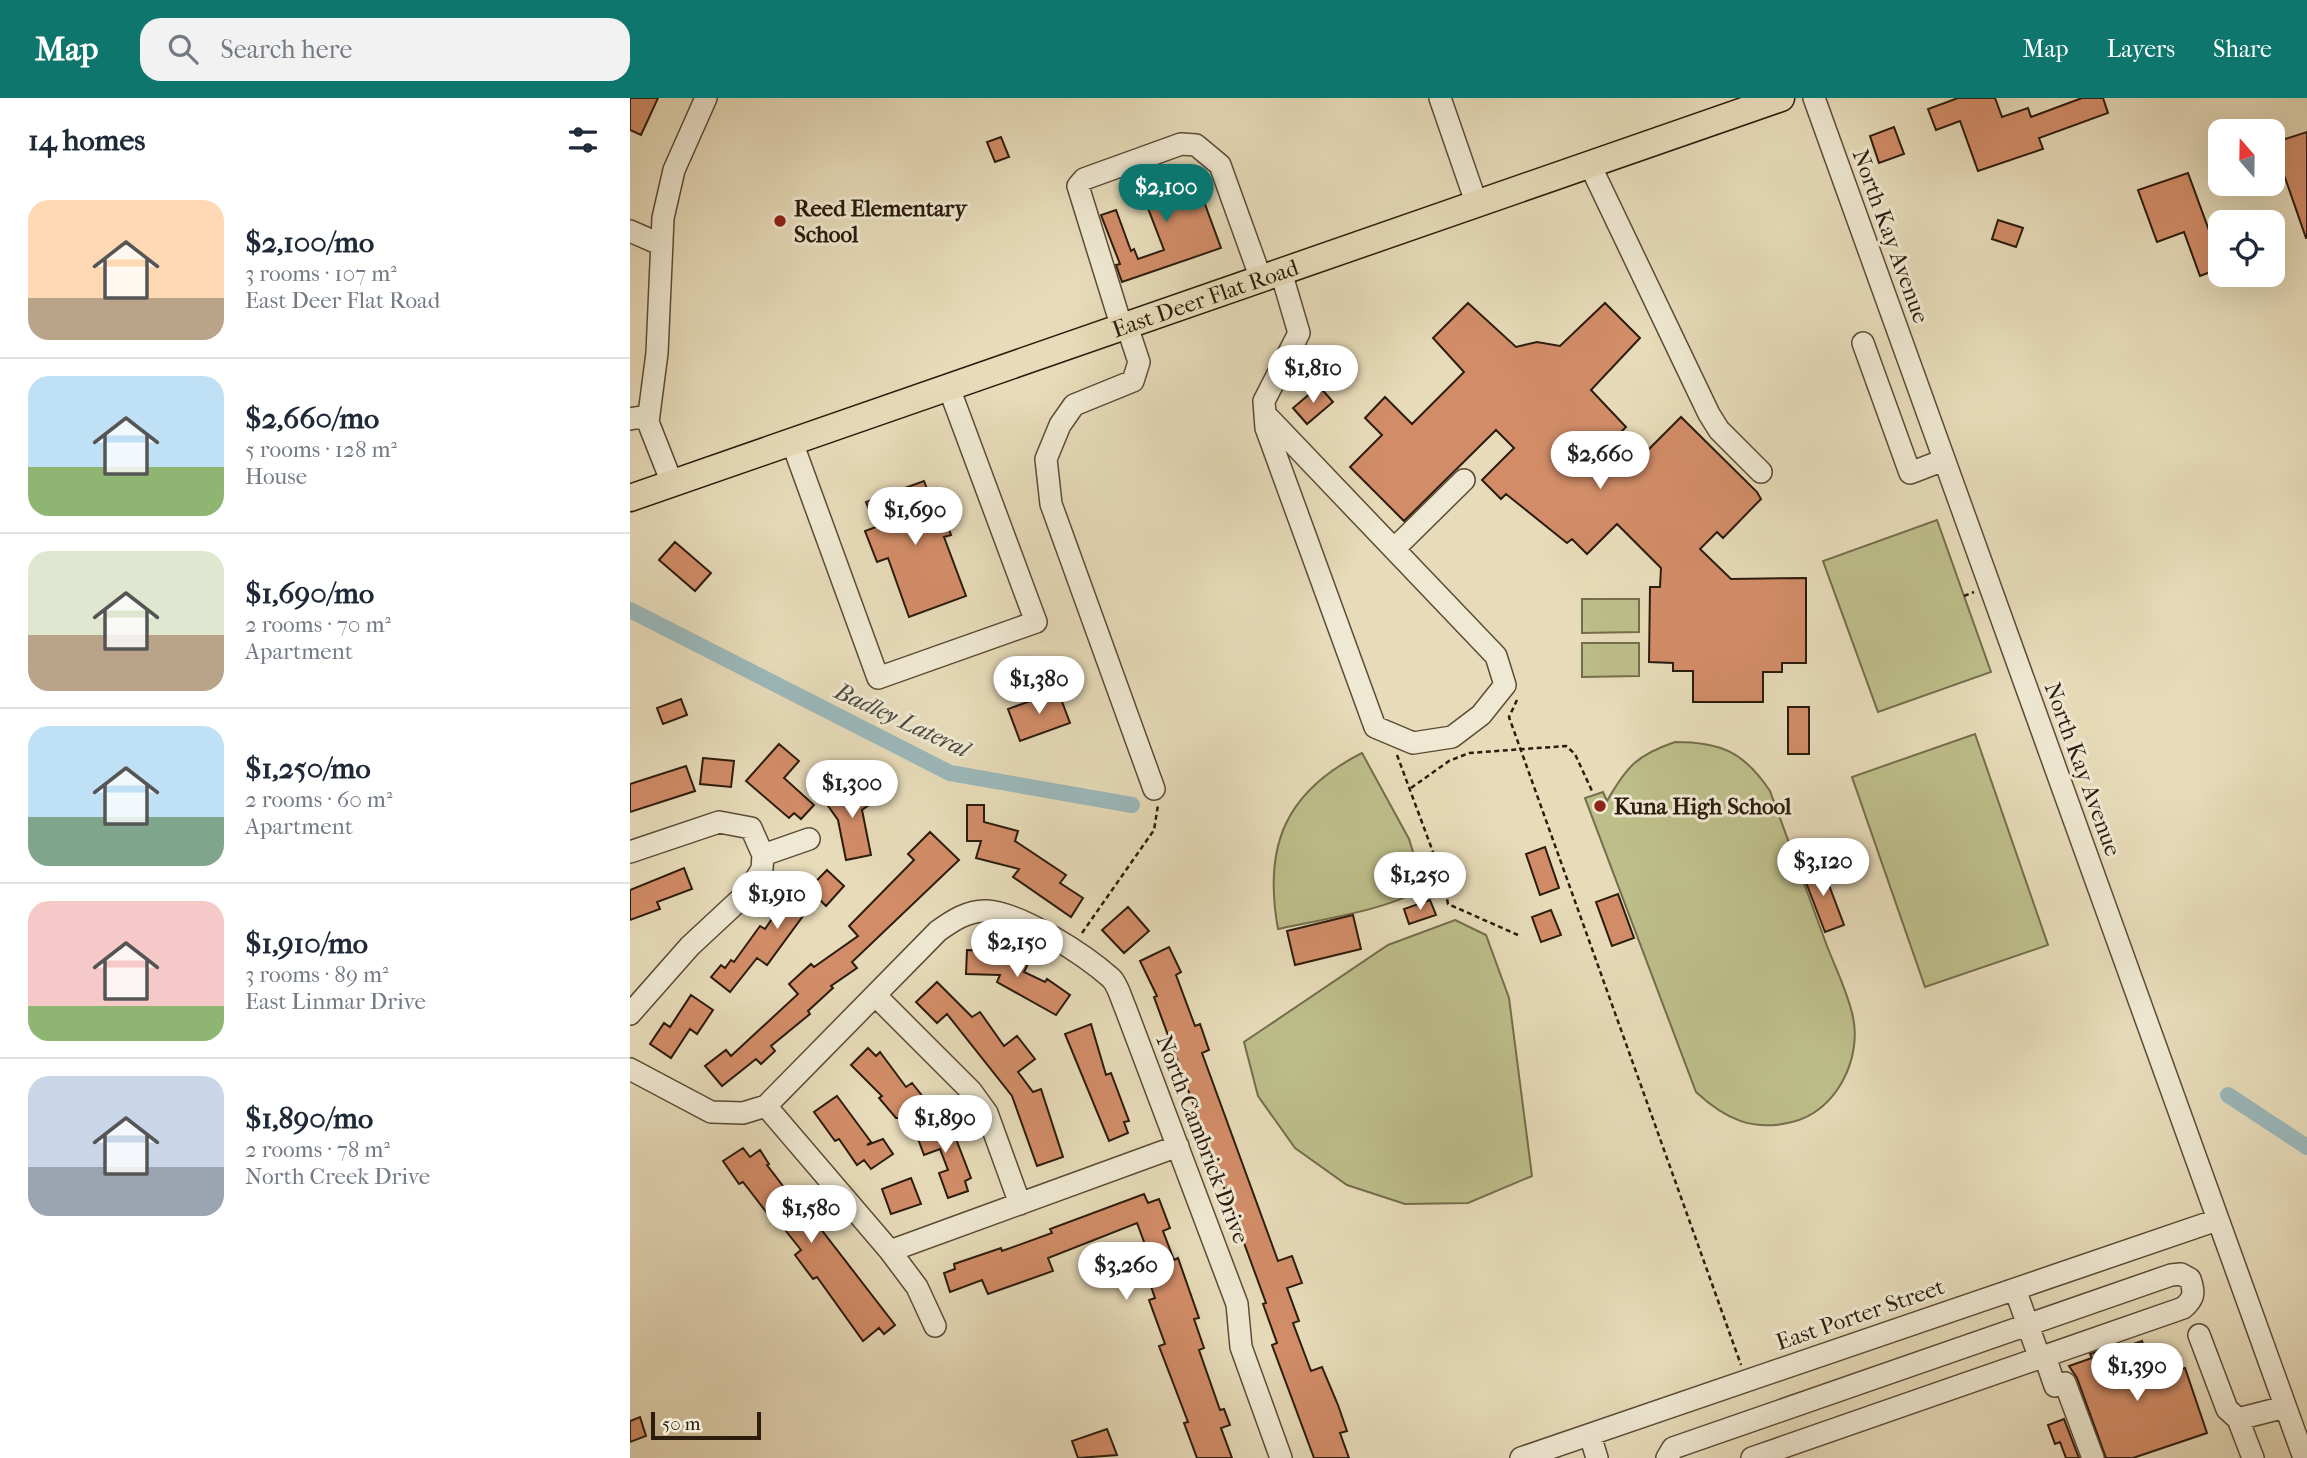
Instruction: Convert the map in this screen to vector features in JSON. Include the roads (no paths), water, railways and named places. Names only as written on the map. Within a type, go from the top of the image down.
[{"type":"main road","name":"East Deer Flat Road","points":[[630,498],[1781,98]]},
{"type":"street","points":[[672,484],[639,421],[657,353],[663,218],[674,170],[706,98]]},
{"type":"street","points":[[1440,98],[1477,205]]},
{"type":"street","name":"North Kay Avenue","points":[[1814,98],[2304,1458]]},
{"type":"street","points":[[1156,793],[1051,504],[1046,459],[1059,425],[1074,405],[1133,381],[1139,362],[1124,327],[1078,186],[1084,180],[1181,144],[1196,145],[1220,165],[1299,333],[1264,401],[1266,428],[1375,727],[1413,743],[1452,737],[1481,715],[1504,685],[1496,656],[1265,414]]},
{"type":"street","points":[[1590,165],[1709,414],[1719,430],[1761,472]]},
{"type":"street","points":[[630,231],[662,245]]},
{"type":"street","points":[[1863,343],[1910,473],[1944,460]]},
{"type":"street","points":[[792,442],[878,678],[1036,622],[949,388]]},
{"type":"street","points":[[1394,549],[1464,480]]},
{"type":"street","points":[[630,852],[719,822],[751,828],[763,855],[762,869],[747,893],[690,946],[630,1014]]},
{"type":"street","points":[[763,855],[808,839]]},
{"type":"street","name":"North Cambrick Drive","points":[[876,996],[938,931],[954,919],[985,911],[1009,914],[1113,980],[1237,1304],[1241,1347],[1281,1458]]},
{"type":"street","points":[[630,1069],[711,1112],[743,1112],[766,1106],[876,996],[971,1091],[987,1113],[1020,1203]]},
{"type":"street","points":[[766,1106],[917,1286],[935,1326]]},
{"type":"street","points":[[890,1251],[1178,1146]]},
{"type":"street","name":"East Porter Street","points":[[1521,1458],[2217,1220]]},
{"type":"street","points":[[1667,1458],[1673,1448],[2171,1275],[2181,1274],[2190,1279],[2194,1290],[2192,1300],[2183,1308],[1752,1458]]},
{"type":"street","points":[[2015,1289],[2055,1386],[2065,1383],[2093,1458]]},
{"type":"street","points":[[2199,1335],[2227,1409],[2238,1419],[2253,1458]]},
{"type":"street","points":[[2238,1419],[2285,1407]]},
{"type":"street","points":[[1590,1434],[1597,1458]]},
{"type":"waterway","name":"Badley Lateral","points":[[630,610],[950,773],[1132,805]]},
{"type":"waterway","name":"Badley Lateral","points":[[2228,1095],[2307,1147]]},
{"type":"place","name":"Reed Elementary School","points":[[780,221]]},
{"type":"place","name":"Kuna High School","points":[[1600,806]]}]
